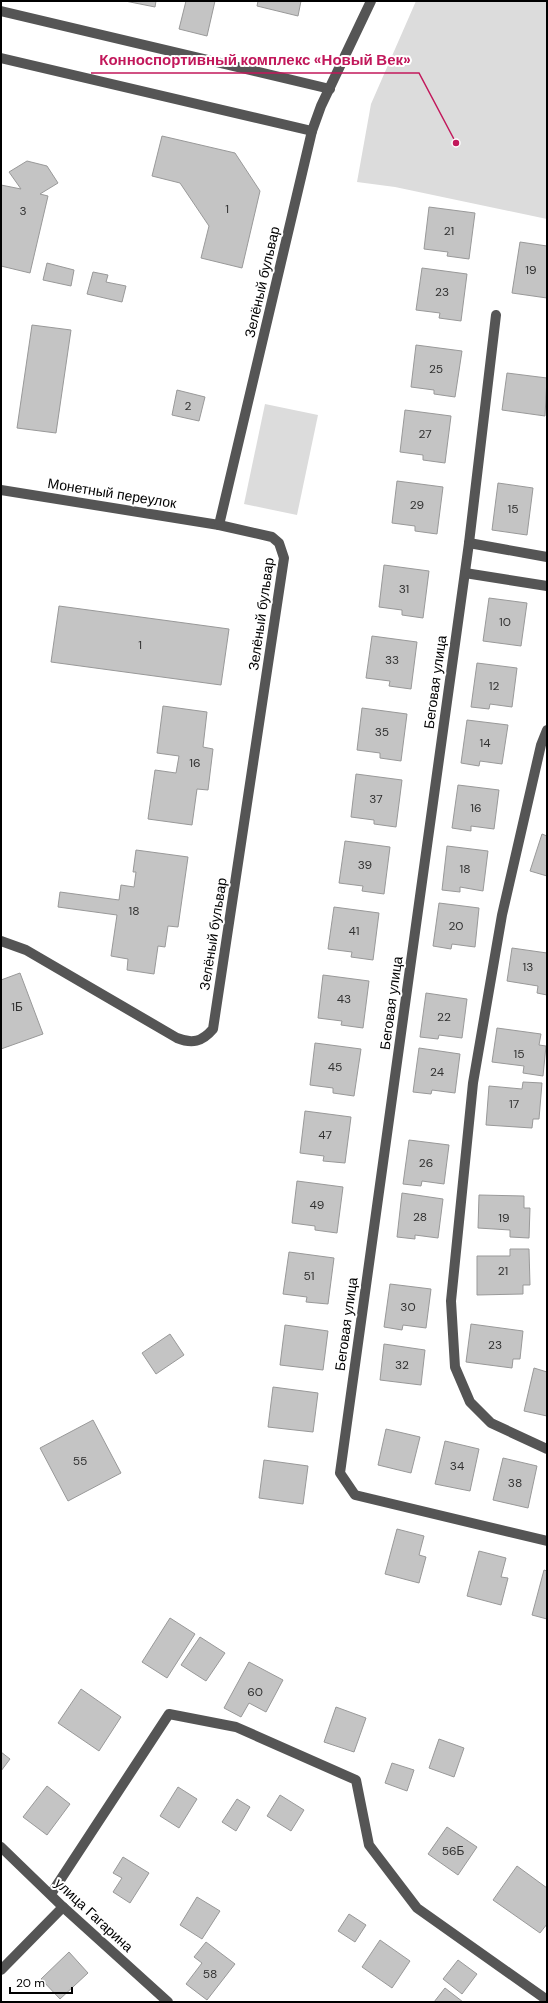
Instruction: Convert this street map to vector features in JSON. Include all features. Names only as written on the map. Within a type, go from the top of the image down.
[{"type":"street","name":"Зелёный бульвар","points":[[1,941],[26,950],[177,1038],[188,1042],[197,1042],[207,1037],[213,1029],[284,558],[279,543],[272,537],[219,525],[312,131],[321,106],[371,1]]},
{"type":"street","points":[[1,11],[330,88]]},
{"type":"street","points":[[1,58],[312,131]]},
{"type":"street","name":"Беговая улица","points":[[496,315],[469,544],[340,1473],[355,1495],[547,1541]]},
{"type":"street","name":"Монетный переулок","points":[[1,490],[219,525]]},
{"type":"street","points":[[469,544],[547,556]]},
{"type":"street","points":[[465,573],[547,586]]},
{"type":"street","points":[[547,730],[541,745],[502,915],[473,1083],[451,1301],[455,1367],[470,1402],[491,1423],[547,1449]]},
{"type":"street","points":[[51,1894],[169,1714],[236,1727],[356,1780],[369,1844],[416,1908],[547,2000]]},
{"type":"street","name":"улица Гагарина","points":[[1,1847],[63,1907],[168,2002]]},
{"type":"street","points":[[1,1970],[63,1907]]},
{"type":"shaded area","points":[[416,1],[547,1],[547,219],[395,187],[357,182],[371,104]]},
{"type":"shaded area","points":[[265,404],[318,415],[297,515],[244,504]]},
{"type":"building","points":[[125,1],[156,1],[155,7]]},
{"type":"building","points":[[186,1],[215,1],[207,36],[179,29]]},
{"type":"building","points":[[258,1],[301,1],[298,16],[257,6]]},
{"type":"building","points":[[162,136],[235,153],[260,191],[242,268],[201,258],[209,226],[180,183],[152,176]]},
{"type":"building","points":[[27,161],[47,166],[58,183],[40,194],[48,196],[30,273],[1,266],[1,185],[21,189],[9,172]]},
{"type":"building","points":[[429,207],[475,213],[469,259],[447,256],[448,252],[424,249]]},
{"type":"building","points":[[520,242],[547,246],[547,298],[512,293]]},
{"type":"building","points":[[47,263],[74,270],[71,286],[43,280]]},
{"type":"building","points":[[422,268],[467,274],[461,321],[439,318],[440,313],[416,310]]},
{"type":"building","points":[[93,272],[108,275],[106,282],[126,286],[122,302],[87,294]]},
{"type":"building","points":[[32,325],[71,330],[56,433],[17,428]]},
{"type":"building","points":[[416,345],[462,351],[455,397],[434,394],[434,390],[411,387]]},
{"type":"building","points":[[507,373],[547,378],[545,416],[502,410]]},
{"type":"building","points":[[177,390],[205,397],[199,421],[172,415]]},
{"type":"building","points":[[405,410],[451,416],[445,463],[423,460],[423,455],[400,452]]},
{"type":"building","points":[[397,481],[443,487],[437,534],[415,531],[415,526],[392,523]]},
{"type":"building","points":[[498,483],[533,488],[527,535],[492,530]]},
{"type":"building","points":[[384,565],[429,571],[423,618],[402,615],[402,610],[379,607]]},
{"type":"building","points":[[489,598],[527,603],[521,646],[483,641]]},
{"type":"building","points":[[59,606],[229,629],[221,685],[51,662]]},
{"type":"building","points":[[372,636],[417,642],[411,689],[389,686],[390,681],[366,678]]},
{"type":"building","points":[[477,663],[517,668],[512,707],[490,704],[489,709],[471,707]]},
{"type":"building","points":[[163,706],[207,712],[203,747],[213,749],[208,790],[197,789],[192,825],[148,819],[155,770],[176,773],[179,756],[157,753]]},
{"type":"building","points":[[362,708],[407,714],[401,761],[380,758],[380,753],[357,750]]},
{"type":"building","points":[[467,720],[508,725],[502,764],[480,761],[479,766],[461,763]]},
{"type":"building","points":[[356,774],[402,780],[396,827],[374,824],[374,820],[351,817]]},
{"type":"building","points":[[458,785],[499,790],[494,829],[471,826],[471,831],[452,828]]},
{"type":"building","points":[[542,834],[547,836],[547,876],[530,871]]},
{"type":"building","points":[[345,841],[390,847],[384,894],[362,891],[363,886],[339,883]]},
{"type":"building","points":[[447,846],[488,851],[483,891],[460,887],[460,892],[442,890]]},
{"type":"building","points":[[136,850],[188,857],[178,927],[168,926],[165,947],[158,946],[154,974],[127,970],[128,959],[111,956],[117,915],[58,907],[60,892],[119,900],[121,885],[134,887],[136,872],[133,872]]},
{"type":"building","points":[[439,903],[479,908],[475,947],[452,944],[451,949],[433,946]]},
{"type":"building","points":[[334,907],[379,913],[373,960],[351,957],[352,952],[328,949]]},
{"type":"building","points":[[512,948],[547,953],[547,995],[537,993],[538,986],[507,981]]},
{"type":"building","points":[[20,973],[43,1034],[1,1049],[1,980]]},
{"type":"building","points":[[323,975],[369,981],[363,1028],[341,1025],[342,1021],[318,1018]]},
{"type":"building","points":[[426,993],[467,999],[462,1038],[439,1035],[438,1039],[420,1037]]},
{"type":"building","points":[[497,1028],[541,1034],[539,1045],[546,1046],[543,1076],[523,1073],[524,1066],[492,1062]]},
{"type":"building","points":[[315,1043],[361,1049],[354,1096],[333,1093],[333,1088],[310,1085]]},
{"type":"building","points":[[419,1048],[460,1054],[455,1093],[432,1090],[431,1094],[413,1092]]},
{"type":"building","points":[[523,1082],[542,1083],[539,1119],[533,1119],[532,1128],[486,1125],[489,1086],[522,1089]]},
{"type":"building","points":[[305,1111],[351,1117],[345,1163],[323,1161],[324,1156],[300,1153]]},
{"type":"building","points":[[409,1140],[449,1145],[444,1184],[422,1181],[421,1186],[403,1184]]},
{"type":"building","points":[[297,1181],[343,1187],[337,1233],[315,1230],[315,1226],[292,1223]]},
{"type":"building","points":[[402,1193],[443,1199],[438,1238],[415,1235],[415,1239],[397,1237]]},
{"type":"building","points":[[479,1195],[524,1196],[524,1208],[530,1208],[529,1238],[510,1237],[510,1230],[478,1228]]},
{"type":"building","points":[[510,1249],[529,1249],[530,1285],[523,1285],[523,1294],[477,1295],[477,1256],[510,1256]]},
{"type":"building","points":[[289,1252],[334,1258],[328,1304],[306,1302],[307,1297],[283,1294]]},
{"type":"building","points":[[390,1284],[431,1289],[426,1328],[403,1325],[402,1330],[384,1327]]},
{"type":"building","points":[[471,1324],[523,1331],[520,1359],[513,1359],[512,1368],[466,1362]]},
{"type":"building","points":[[285,1325],[328,1331],[323,1370],[280,1365]]},
{"type":"building","points":[[170,1334],[184,1355],[156,1374],[142,1353]]},
{"type":"building","points":[[384,1344],[425,1350],[421,1385],[380,1380]]},
{"type":"building","points":[[534,1368],[547,1372],[547,1416],[524,1411]]},
{"type":"building","points":[[273,1387],[318,1393],[313,1432],[268,1427]]},
{"type":"building","points":[[93,1420],[121,1473],[68,1501],[40,1448]]},
{"type":"building","points":[[386,1429],[420,1437],[411,1473],[378,1465]]},
{"type":"building","points":[[445,1441],[479,1449],[470,1491],[435,1484]]},
{"type":"building","points":[[503,1458],[537,1466],[528,1508],[493,1500]]},
{"type":"building","points":[[264,1460],[308,1466],[303,1504],[259,1498]]},
{"type":"building","points":[[397,1529],[424,1536],[419,1555],[426,1557],[419,1583],[385,1574]]},
{"type":"building","points":[[479,1551],[506,1558],[501,1577],[508,1578],[501,1605],[467,1596]]},
{"type":"building","points":[[544,1570],[547,1571],[547,1619],[532,1615]]},
{"type":"building","points":[[170,1618],[195,1634],[167,1678],[142,1662]]},
{"type":"building","points":[[200,1637],[225,1653],[206,1681],[181,1665]]},
{"type":"building","points":[[249,1662],[283,1680],[266,1712],[249,1703],[241,1717],[224,1708]]},
{"type":"building","points":[[81,1689],[121,1717],[99,1751],[58,1723]]},
{"type":"building","points":[[336,1707],[366,1718],[354,1752],[324,1742]]},
{"type":"building","points":[[439,1739],[464,1748],[454,1777],[429,1768]]},
{"type":"building","points":[[1,1752],[10,1759],[1,1771]]},
{"type":"building","points":[[392,1763],[414,1770],[407,1791],[385,1783]]},
{"type":"building","points":[[47,1786],[70,1804],[47,1835],[23,1817]]},
{"type":"building","points":[[178,1787],[197,1799],[179,1828],[160,1816]]},
{"type":"building","points":[[280,1795],[304,1810],[291,1831],[267,1816]]},
{"type":"building","points":[[237,1799],[250,1807],[236,1831],[222,1822]]},
{"type":"building","points":[[447,1827],[477,1847],[458,1875],[428,1854]]},
{"type":"building","points":[[123,1857],[149,1873],[130,1903],[113,1892],[122,1878],[113,1873]]},
{"type":"building","points":[[517,1866],[547,1888],[547,1924],[540,1933],[493,1900]]},
{"type":"building","points":[[197,1897],[220,1911],[202,1939],[180,1925]]},
{"type":"building","points":[[349,1914],[366,1925],[355,1942],[338,1931]]},
{"type":"building","points":[[380,1940],[410,1961],[392,1988],[362,1967]]},
{"type":"building","points":[[206,1942],[235,1964],[207,2000],[186,1984],[202,1963],[194,1957]]},
{"type":"building","points":[[69,1952],[88,1973],[60,1999],[41,1979]]},
{"type":"building","points":[[458,1960],[477,1974],[462,1994],[443,1979]]},
{"type":"building","points":[[445,1988],[463,2002],[434,2002]]},
{"type":"place","name":"Конноспортивный комплекс «Новый Век»","points":[[456,143]]}]
